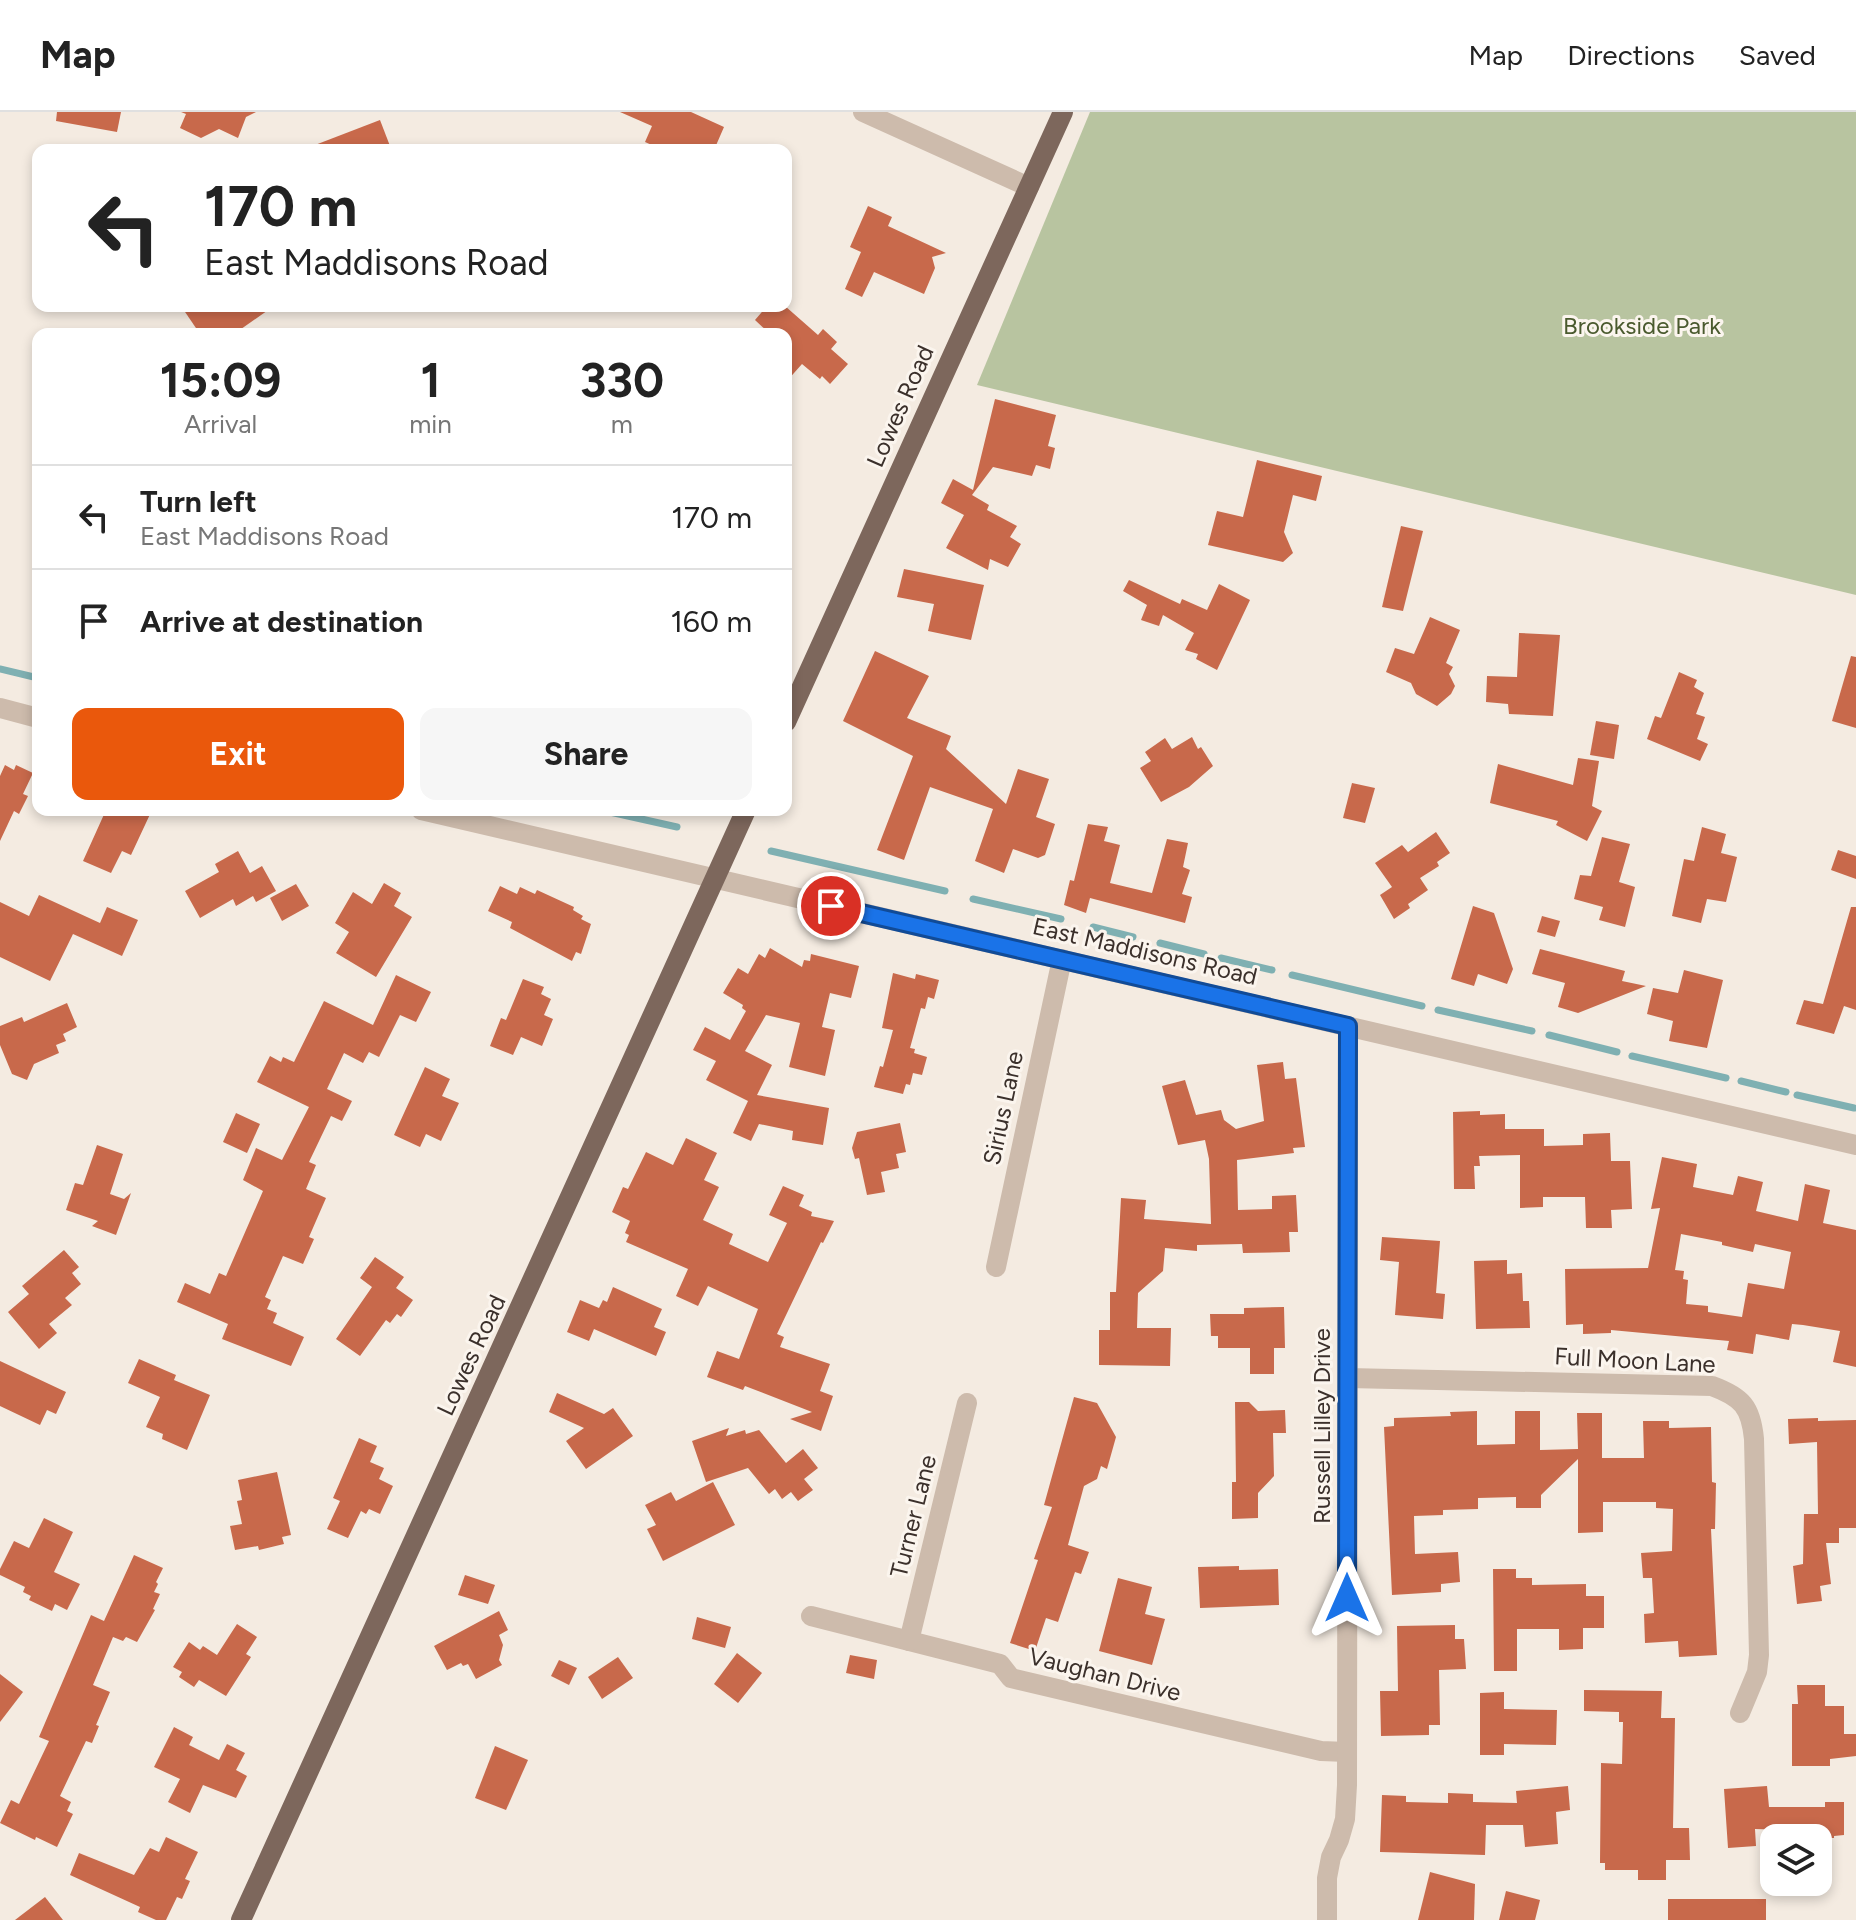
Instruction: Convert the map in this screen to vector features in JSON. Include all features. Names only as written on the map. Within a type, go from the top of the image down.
[{"type":"main road","name":"Lowes Road","points":[[792,709],[1063,112]]},
{"type":"main road","name":"Lowes Road","points":[[241,1920],[743,816]]},
{"type":"street","points":[[863,112],[1029,187]]},
{"type":"street","points":[[0,708],[32,716]]},
{"type":"street","name":"East Maddisons Road","points":[[446,816],[1856,1145]]},
{"type":"street","name":"Sirius Lane","points":[[996,1267],[1062,959]]},
{"type":"street","name":"Russell Lilley Drive","points":[[1327,1920],[1327,1878],[1345,1819],[1347,1752],[1348,1026]]},
{"type":"street","name":"Full Moon Lane","points":[[1348,1378],[1712,1386],[1732,1393],[1747,1408],[1754,1439],[1759,1655],[1757,1672],[1740,1713]]},
{"type":"street","name":"Turner Lane","points":[[909,1641],[967,1403]]},
{"type":"street","name":"Vaughan Drive","points":[[811,1616],[1000,1664],[1011,1678],[1321,1751],[1347,1752]]},
{"type":"green space","name":"Brookside Park","points":[[1090,112],[1856,112],[1856,595],[977,385]]},
{"type":"building","points":[[57,112],[121,112],[117,132],[56,121]]},
{"type":"building","points":[[181,112],[256,112],[246,117],[238,138],[219,129],[201,138],[180,128],[186,114]]},
{"type":"building","points":[[620,112],[691,112],[724,127],[717,144],[650,144],[645,142],[652,126]]},
{"type":"building","points":[[380,120],[389,144],[318,144]]},
{"type":"building","points":[[868,206],[892,217],[888,226],[946,253],[932,257],[935,268],[924,294],[874,272],[862,297],[845,289],[861,252],[850,247]]},
{"type":"building","points":[[185,312],[265,312],[243,328],[196,328]]},
{"type":"building","points":[[762,312],[792,312],[818,335],[823,329],[837,342],[831,349],[848,364],[830,384],[802,364],[792,375],[792,328],[764,328],[755,320]]},
{"type":"building","points":[[995,399],[1056,415],[1048,446],[1055,448],[1050,469],[1036,465],[1032,476],[993,467],[972,495],[989,505],[987,510],[1017,526],[1010,537],[1021,544],[1008,567],[990,559],[988,570],[946,548],[964,515],[941,503],[953,479],[973,490]]},
{"type":"building","points":[[1257,460],[1322,476],[1316,501],[1293,495],[1284,532],[1293,553],[1283,562],[1208,545],[1217,511],[1243,517]]},
{"type":"building","points":[[1401,526],[1423,531],[1403,611],[1382,607]]},
{"type":"building","points":[[904,569],[984,585],[971,640],[928,631],[934,604],[897,597]]},
{"type":"building","points":[[1129,580],[1180,604],[1182,599],[1207,610],[1219,584],[1250,600],[1217,670],[1196,659],[1198,654],[1185,650],[1194,633],[1163,615],[1159,626],[1141,620],[1147,605],[1123,591]]},
{"type":"building","points":[[1430,617],[1460,630],[1446,663],[1453,667],[1449,674],[1455,686],[1437,706],[1416,694],[1411,683],[1386,672],[1395,648],[1414,654]]},
{"type":"building","points":[[1519,633],[1560,635],[1553,716],[1509,714],[1508,704],[1486,702],[1487,676],[1517,677]]},
{"type":"building","points":[[875,651],[929,676],[907,718],[951,736],[946,749],[1006,804],[1018,769],[1049,779],[1036,817],[1055,824],[1045,855],[1038,858],[1013,849],[1004,873],[975,861],[993,809],[930,787],[904,860],[877,850],[913,756],[843,721]]},
{"type":"building","points":[[1851,656],[1856,657],[1856,728],[1832,721]]},
{"type":"building","points":[[1679,672],[1697,680],[1694,687],[1704,693],[1696,714],[1705,717],[1697,739],[1708,744],[1700,761],[1647,739],[1655,716],[1661,718]]},
{"type":"building","points":[[1596,721],[1619,725],[1614,759],[1590,755]]},
{"type":"building","points":[[1192,737],[1213,766],[1189,787],[1161,802],[1140,768],[1151,761],[1145,752],[1165,738],[1172,749]]},
{"type":"building","points":[[1578,758],[1599,761],[1592,806],[1602,811],[1587,841],[1556,825],[1558,821],[1490,803],[1498,764],[1573,785]]},
{"type":"building","points":[[5,765],[14,770],[16,765],[32,773],[23,794],[28,796],[19,814],[14,811],[0,841],[0,776]]},
{"type":"building","points":[[1352,783],[1375,788],[1365,823],[1343,818]]},
{"type":"building","points":[[103,816],[149,816],[131,855],[122,851],[111,873],[83,861]]},
{"type":"building","points":[[1088,824],[1108,827],[1104,841],[1120,845],[1110,883],[1152,893],[1167,839],[1188,843],[1183,867],[1190,870],[1182,894],[1192,897],[1185,923],[1090,898],[1086,913],[1064,905],[1070,880],[1074,881]]},
{"type":"building","points":[[1702,827],[1726,834],[1721,853],[1737,857],[1726,902],[1707,899],[1701,923],[1672,916],[1684,859],[1694,861]]},
{"type":"building","points":[[1436,832],[1450,853],[1437,862],[1439,866],[1420,878],[1428,890],[1394,919],[1380,895],[1392,887],[1375,863],[1402,845],[1408,852]]},
{"type":"building","points":[[1602,837],[1630,844],[1619,882],[1635,887],[1625,927],[1599,920],[1603,907],[1574,899],[1580,875],[1591,876]]},
{"type":"building","points":[[1838,850],[1856,856],[1856,879],[1831,870]]},
{"type":"building","points":[[238,851],[250,873],[262,866],[276,891],[256,902],[253,896],[236,906],[233,899],[200,918],[185,891],[219,872],[215,864]]},
{"type":"building","points":[[384,883],[401,893],[394,906],[412,917],[376,977],[336,953],[349,932],[335,923],[353,892],[372,904]]},
{"type":"building","points":[[296,884],[309,906],[282,921],[270,898]]},
{"type":"building","points":[[500,886],[517,894],[520,887],[535,894],[537,890],[574,907],[573,910],[583,916],[581,919],[591,924],[581,954],[576,952],[572,961],[510,928],[512,922],[488,911]]},
{"type":"building","points":[[39,895],[100,923],[107,907],[138,920],[122,956],[73,934],[50,981],[0,957],[0,902],[29,916]]},
{"type":"building","points":[[1473,906],[1494,913],[1513,969],[1507,984],[1478,974],[1474,986],[1451,979]]},
{"type":"building","points":[[1851,907],[1856,907],[1856,1010],[1844,1006],[1834,1034],[1796,1024],[1804,1000],[1823,1004]]},
{"type":"building","points":[[1542,916],[1560,921],[1555,937],[1537,932]]},
{"type":"building","points":[[770,948],[802,967],[804,960],[810,961],[811,954],[859,966],[851,998],[830,993],[822,1027],[835,1030],[825,1076],[789,1067],[800,1023],[766,1015],[745,1051],[772,1065],[757,1095],[829,1108],[823,1145],[792,1140],[793,1131],[759,1124],[751,1141],[733,1133],[748,1101],[706,1080],[716,1061],[693,1050],[705,1027],[730,1040],[746,1011],[743,1005],[723,993],[738,968],[748,974],[759,954],[765,958]]},
{"type":"building","points":[[1540,949],[1625,971],[1622,981],[1646,986],[1578,1013],[1558,1007],[1565,983],[1532,974]]},
{"type":"building","points":[[1684,970],[1723,980],[1707,1048],[1669,1041],[1673,1021],[1647,1014],[1653,988],[1678,993]]},
{"type":"building","points":[[893,973],[915,979],[916,974],[939,980],[934,999],[928,997],[925,1009],[921,1008],[910,1048],[915,1049],[914,1053],[927,1057],[922,1075],[913,1073],[910,1085],[906,1084],[903,1094],[874,1087],[893,1030],[882,1028]]},
{"type":"building","points":[[396,975],[431,992],[416,1022],[400,1015],[379,1057],[369,1052],[363,1063],[344,1053],[327,1089],[352,1101],[342,1121],[331,1116],[309,1162],[316,1165],[306,1189],[326,1198],[309,1237],[314,1239],[303,1264],[283,1256],[265,1297],[271,1300],[267,1309],[277,1313],[273,1323],[304,1337],[291,1366],[222,1339],[228,1324],[177,1302],[185,1283],[210,1294],[219,1273],[226,1276],[263,1191],[243,1180],[256,1148],[282,1160],[309,1107],[257,1082],[270,1056],[281,1062],[283,1057],[294,1062],[324,1001],[373,1025]]},
{"type":"building","points":[[523,979],[544,987],[541,994],[551,999],[544,1015],[553,1019],[542,1046],[521,1037],[513,1055],[490,1046],[501,1018],[506,1020]]},
{"type":"building","points":[[67,1003],[77,1027],[63,1034],[66,1041],[56,1045],[59,1053],[34,1064],[27,1080],[12,1074],[0,1045],[0,1026],[22,1017],[24,1022]]},
{"type":"building","points":[[1283,1062],[1285,1079],[1296,1078],[1305,1147],[1293,1148],[1294,1153],[1237,1160],[1238,1210],[1272,1209],[1272,1196],[1296,1195],[1298,1232],[1289,1232],[1290,1252],[1243,1253],[1242,1244],[1197,1245],[1197,1251],[1165,1248],[1163,1271],[1138,1293],[1137,1328],[1171,1328],[1170,1366],[1099,1365],[1099,1330],[1110,1330],[1110,1292],[1116,1292],[1121,1198],[1146,1200],[1144,1219],[1211,1224],[1209,1159],[1205,1140],[1178,1145],[1162,1086],[1185,1080],[1196,1115],[1221,1110],[1224,1120],[1236,1129],[1264,1121],[1257,1065]]},
{"type":"building","points":[[425,1067],[450,1079],[442,1096],[459,1103],[441,1141],[426,1134],[420,1147],[394,1135]]},
{"type":"building","points":[[1480,1111],[1480,1115],[1505,1114],[1505,1129],[1544,1129],[1544,1146],[1583,1145],[1583,1134],[1610,1133],[1611,1161],[1630,1161],[1632,1209],[1611,1210],[1612,1228],[1586,1228],[1585,1197],[1543,1197],[1543,1207],[1520,1208],[1520,1155],[1479,1156],[1480,1166],[1474,1166],[1475,1189],[1454,1189],[1453,1112]]},
{"type":"building","points":[[236,1113],[260,1124],[247,1153],[223,1142]]},
{"type":"building","points":[[900,1123],[906,1152],[896,1154],[899,1168],[881,1172],[885,1192],[867,1195],[859,1158],[855,1159],[852,1148],[857,1132]]},
{"type":"building","points":[[686,1138],[717,1153],[704,1180],[719,1187],[703,1220],[733,1234],[729,1244],[768,1262],[787,1223],[769,1215],[783,1186],[804,1195],[799,1206],[812,1212],[811,1216],[834,1221],[777,1334],[784,1337],[780,1347],[830,1364],[820,1391],[833,1396],[821,1431],[790,1419],[812,1412],[745,1386],[743,1390],[707,1377],[717,1351],[739,1359],[758,1309],[708,1286],[698,1306],[676,1296],[688,1269],[626,1242],[629,1235],[625,1233],[630,1221],[612,1212],[623,1187],[628,1189],[646,1152],[673,1165]]},
{"type":"building","points":[[97,1145],[123,1154],[110,1194],[124,1199],[131,1193],[116,1235],[92,1226],[98,1221],[66,1210],[75,1183],[83,1185]]},
{"type":"building","points":[[1662,1157],[1697,1164],[1693,1187],[1733,1195],[1738,1176],[1763,1182],[1756,1211],[1798,1221],[1805,1184],[1830,1190],[1823,1223],[1856,1230],[1856,1367],[1833,1362],[1840,1331],[1803,1325],[1792,1324],[1789,1340],[1756,1334],[1753,1354],[1727,1350],[1729,1341],[1611,1330],[1611,1333],[1583,1334],[1583,1324],[1566,1325],[1565,1269],[1648,1268],[1660,1208],[1651,1209]],"holes":[[[1681,1234],[1722,1242],[1722,1245],[1753,1252],[1755,1244],[1791,1252],[1784,1289],[1748,1283],[1742,1317],[1708,1312],[1708,1306],[1686,1304],[1688,1280],[1683,1279],[1684,1271],[1675,1270]]]},
{"type":"building","points":[[1382,1237],[1440,1241],[1436,1293],[1445,1294],[1443,1319],[1395,1315],[1399,1262],[1380,1260]]},
{"type":"building","points":[[64,1250],[79,1267],[72,1273],[81,1284],[65,1298],[72,1305],[49,1324],[57,1333],[39,1349],[8,1312],[29,1294],[22,1286]]},
{"type":"building","points":[[375,1257],[404,1277],[396,1288],[413,1300],[401,1317],[397,1314],[390,1323],[386,1320],[360,1356],[336,1339],[372,1287],[360,1278]]},
{"type":"building","points":[[1507,1260],[1507,1274],[1522,1273],[1523,1301],[1529,1301],[1530,1328],[1476,1329],[1474,1261]]},
{"type":"building","points":[[613,1287],[662,1309],[654,1327],[666,1332],[656,1356],[594,1329],[589,1341],[567,1332],[580,1300],[599,1308],[603,1300],[607,1302]]},
{"type":"building","points":[[1284,1307],[1285,1348],[1274,1348],[1274,1374],[1250,1374],[1250,1348],[1218,1348],[1218,1336],[1211,1336],[1210,1314],[1244,1314],[1244,1308]]},
{"type":"building","points":[[139,1359],[176,1375],[174,1380],[210,1395],[187,1450],[162,1439],[163,1434],[146,1427],[160,1397],[128,1383]]},
{"type":"building","points":[[0,1361],[66,1392],[56,1414],[47,1410],[40,1425],[0,1406]]},
{"type":"building","points":[[557,1393],[604,1414],[613,1408],[633,1436],[586,1469],[566,1441],[584,1428],[549,1412]]},
{"type":"building","points":[[1074,1397],[1097,1403],[1116,1437],[1107,1469],[1101,1466],[1097,1479],[1084,1486],[1068,1545],[1089,1552],[1081,1574],[1075,1572],[1058,1622],[1046,1618],[1035,1651],[1010,1643],[1052,1507],[1044,1505]]},
{"type":"building","points":[[1235,1402],[1249,1402],[1258,1411],[1285,1410],[1286,1433],[1273,1433],[1274,1476],[1258,1493],[1258,1518],[1232,1519],[1232,1482],[1236,1482]]},
{"type":"building","points":[[1477,1411],[1477,1445],[1515,1444],[1515,1411],[1540,1411],[1540,1450],[1578,1449],[1577,1413],[1602,1413],[1602,1458],[1644,1458],[1643,1421],[1669,1421],[1669,1428],[1711,1427],[1712,1482],[1716,1483],[1715,1529],[1711,1529],[1717,1655],[1679,1657],[1678,1641],[1645,1643],[1644,1614],[1654,1613],[1652,1578],[1643,1578],[1641,1553],[1672,1551],[1673,1509],[1656,1508],[1656,1502],[1603,1502],[1603,1532],[1578,1533],[1578,1459],[1541,1495],[1541,1508],[1516,1508],[1516,1497],[1478,1498],[1478,1509],[1443,1510],[1443,1515],[1414,1516],[1415,1554],[1458,1552],[1460,1582],[1441,1584],[1441,1592],[1392,1595],[1384,1427],[1394,1426],[1394,1418],[1451,1416],[1450,1412]]},
{"type":"building","points":[[1818,1418],[1818,1421],[1856,1420],[1856,1528],[1839,1528],[1839,1543],[1826,1543],[1831,1584],[1820,1586],[1822,1601],[1797,1604],[1793,1566],[1803,1564],[1804,1514],[1818,1514],[1817,1442],[1789,1444],[1788,1419]]},
{"type":"building","points":[[729,1428],[726,1436],[745,1430],[746,1434],[759,1430],[786,1463],[803,1449],[818,1468],[804,1479],[813,1490],[798,1501],[791,1492],[782,1499],[775,1489],[769,1494],[748,1468],[706,1482],[692,1441]]},
{"type":"building","points":[[359,1438],[377,1446],[370,1462],[384,1468],[379,1479],[393,1486],[380,1514],[369,1509],[366,1514],[361,1511],[348,1538],[327,1529],[340,1501],[333,1498]]},
{"type":"building","points":[[277,1472],[291,1535],[282,1537],[284,1544],[259,1550],[258,1546],[235,1550],[230,1526],[242,1524],[237,1501],[242,1500],[238,1480]]},
{"type":"building","points":[[713,1482],[735,1525],[663,1561],[647,1529],[656,1525],[645,1505],[671,1492],[676,1501]]},
{"type":"building","points":[[44,1518],[73,1532],[54,1572],[80,1584],[67,1610],[55,1604],[52,1611],[29,1600],[31,1596],[23,1592],[25,1587],[0,1575],[14,1541],[29,1548]]},
{"type":"building","points":[[134,1555],[163,1568],[154,1592],[160,1594],[155,1610],[137,1642],[126,1637],[123,1641],[113,1637],[93,1685],[110,1692],[92,1743],[86,1741],[60,1796],[71,1802],[67,1811],[73,1814],[57,1847],[0,1823],[11,1800],[19,1804],[49,1741],[39,1737],[91,1615],[104,1621]]},
{"type":"building","points":[[1239,1566],[1239,1570],[1278,1569],[1279,1605],[1200,1608],[1198,1567]]},
{"type":"building","points":[[1493,1569],[1516,1569],[1516,1578],[1532,1578],[1532,1585],[1586,1584],[1586,1596],[1604,1596],[1604,1628],[1583,1628],[1583,1649],[1559,1650],[1559,1629],[1517,1629],[1517,1671],[1494,1671]]},
{"type":"building","points":[[465,1575],[495,1585],[488,1604],[458,1595]]},
{"type":"building","points":[[1118,1578],[1152,1587],[1145,1614],[1165,1619],[1152,1665],[1099,1651]]},
{"type":"building","points":[[499,1611],[508,1630],[499,1635],[503,1645],[499,1660],[502,1665],[476,1679],[468,1664],[463,1666],[461,1663],[447,1670],[434,1646]]},
{"type":"building","points":[[697,1617],[731,1627],[725,1648],[692,1639]]},
{"type":"building","points":[[237,1624],[257,1637],[246,1654],[251,1657],[226,1696],[199,1680],[194,1687],[179,1677],[182,1672],[173,1667],[189,1642],[200,1650],[203,1646],[217,1655]]},
{"type":"building","points":[[1455,1625],[1455,1639],[1464,1639],[1466,1669],[1439,1670],[1440,1725],[1429,1725],[1429,1735],[1381,1736],[1380,1691],[1398,1691],[1397,1626]]},
{"type":"building","points":[[737,1653],[762,1673],[738,1703],[714,1684]]},
{"type":"building","points":[[850,1655],[877,1660],[874,1679],[846,1673]]},
{"type":"building","points":[[618,1657],[633,1678],[602,1699],[588,1677]]},
{"type":"building","points":[[559,1660],[577,1668],[569,1685],[551,1676]]},
{"type":"building","points":[[0,1674],[23,1692],[0,1722]]},
{"type":"building","points":[[1797,1685],[1825,1685],[1825,1706],[1844,1706],[1844,1734],[1856,1734],[1856,1756],[1830,1759],[1830,1766],[1792,1766],[1792,1704],[1798,1704]]},
{"type":"building","points":[[1584,1690],[1662,1691],[1661,1718],[1675,1718],[1673,1828],[1689,1828],[1690,1860],[1666,1860],[1666,1880],[1638,1880],[1638,1870],[1605,1870],[1605,1863],[1600,1863],[1601,1763],[1622,1764],[1623,1722],[1619,1722],[1619,1712],[1584,1711]]},
{"type":"building","points":[[1504,1692],[1504,1709],[1557,1710],[1556,1745],[1504,1744],[1504,1755],[1480,1755],[1480,1693]]},
{"type":"building","points":[[174,1727],[193,1737],[189,1745],[219,1760],[227,1744],[245,1753],[236,1770],[247,1776],[236,1798],[203,1785],[190,1813],[168,1802],[180,1779],[154,1767]]},
{"type":"building","points":[[495,1746],[528,1760],[506,1810],[475,1798]]},
{"type":"building","points":[[1568,1786],[1570,1810],[1556,1812],[1558,1844],[1525,1847],[1523,1825],[1486,1825],[1485,1855],[1380,1852],[1382,1795],[1406,1796],[1406,1802],[1448,1803],[1448,1793],[1473,1794],[1473,1802],[1517,1803],[1516,1791]]},
{"type":"building","points":[[1767,1786],[1769,1807],[1825,1807],[1825,1802],[1844,1802],[1844,1835],[1832,1838],[1832,1824],[1760,1824],[1760,1829],[1755,1829],[1756,1846],[1728,1848],[1724,1789]]},
{"type":"building","points":[[166,1837],[198,1852],[185,1879],[190,1881],[182,1899],[177,1897],[166,1920],[156,1920],[138,1912],[140,1907],[70,1875],[79,1853],[134,1875],[150,1848],[159,1852]]},
{"type":"building","points":[[1430,1872],[1475,1884],[1474,1920],[1418,1920]]},
{"type":"building","points":[[1506,1891],[1540,1900],[1535,1920],[1499,1920]]},
{"type":"building","points":[[45,1897],[63,1920],[15,1920]]},
{"type":"building","points":[[1668,1899],[1766,1899],[1766,1920],[1668,1920]]},
{"type":"waterway","points":[[0,669],[32,677]]},
{"type":"waterway","points":[[628,816],[677,827]]},
{"type":"waterway","points":[[771,851],[945,891]]},
{"type":"waterway","points":[[973,899],[1061,919]]},
{"type":"waterway","points":[[1093,927],[1133,937]]},
{"type":"waterway","points":[[1160,943],[1204,954]]},
{"type":"waterway","points":[[1221,958],[1272,970]]},
{"type":"waterway","points":[[1292,975],[1422,1006]]},
{"type":"waterway","points":[[1438,1010],[1532,1031]]},
{"type":"waterway","points":[[1549,1035],[1617,1052]]},
{"type":"waterway","points":[[1632,1056],[1726,1078]]},
{"type":"waterway","points":[[1741,1081],[1786,1092]]},
{"type":"waterway","points":[[1797,1095],[1854,1108]]},
{"type":"route","points":[[831,906],[1348,1026],[1347,1598]]}]
